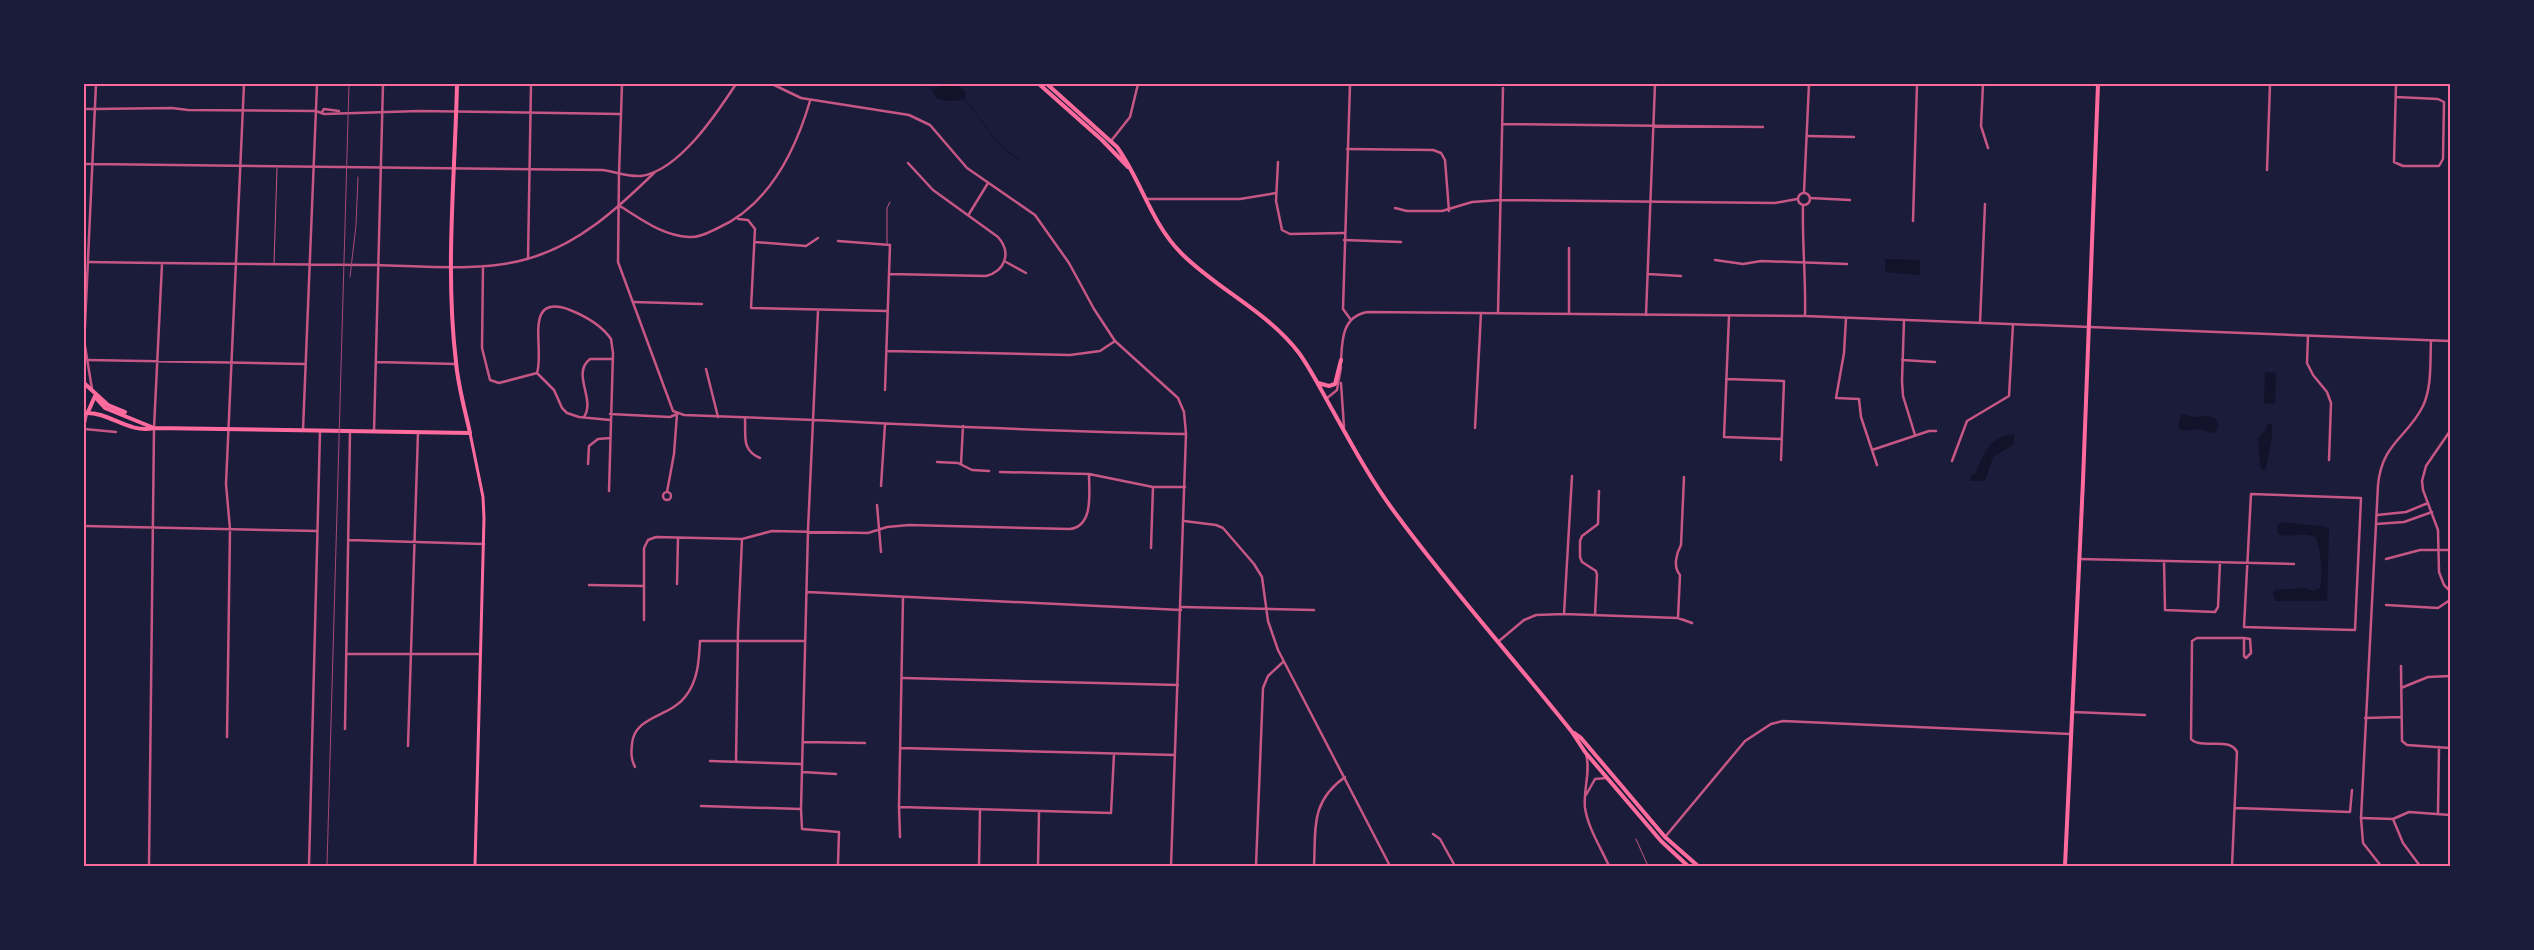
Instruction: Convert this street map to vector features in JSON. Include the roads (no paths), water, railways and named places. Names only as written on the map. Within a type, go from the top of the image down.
[{"type":"main road","points":[[457,84],[452,266],[456,364],[483,497],[484,544],[479,654],[475,866]]},
{"type":"main road","points":[[1039,84],[1102,140],[1129,168]]},
{"type":"main road","points":[[1047,84],[1111,141],[1126,159],[1165,234],[1180,252],[1206,276],[1277,328],[1300,354],[1366,471],[1396,514],[1572,732],[1585,752],[1661,841],[1688,866]]},
{"type":"main road","points":[[2065,866],[2098,84]]},
{"type":"main road","points":[[1317,383],[1328,386],[1335,384],[1341,360]]},
{"type":"main road","points":[[84,383],[108,405],[154,428]]},
{"type":"main road","points":[[93,390],[95,397],[105,408],[135,419]]},
{"type":"main road","points":[[95,397],[86,412],[100,414],[139,429],[470,433]]},
{"type":"main road","points":[[1572,732],[1581,738],[1665,837],[1698,866]]},
{"type":"street","points":[[93,390],[84,346],[96,84]]},
{"type":"street","points":[[227,738],[230,529],[226,484],[244,84]]},
{"type":"street","points":[[303,430],[317,84]]},
{"type":"street","points":[[374,432],[383,84]]},
{"type":"street","points":[[528,259],[531,84]]},
{"type":"street","points":[[622,84],[618,262],[672,408],[677,414],[674,454],[667,492]]},
{"type":"street","points":[[88,262],[483,266],[528,259],[575,238],[620,206],[655,172],[703,132],[736,84]]},
{"type":"street","points":[[772,84],[790,94],[810,101],[909,115],[924,121],[935,129],[967,168],[1035,215],[1051,234],[1115,341],[1178,398],[1184,412],[1186,434],[1171,866]]},
{"type":"street","points":[[1111,141],[1130,117],[1138,84]]},
{"type":"street","points":[[1350,84],[1343,309],[1350,320]]},
{"type":"street","points":[[1646,314],[1655,84]]},
{"type":"street","points":[[1809,84],[1804,192],[1810,198],[1850,200]]},
{"type":"street","points":[[1913,221],[1917,84]]},
{"type":"street","points":[[1983,84],[1982,126],[1988,148]]},
{"type":"street","points":[[2266,170],[2270,84]]},
{"type":"street","points":[[2396,84],[2394,162],[2403,166],[2439,166],[2443,159],[2445,105],[2442,100],[2396,97]]},
{"type":"street","points":[[1498,313],[1503,88]]},
{"type":"street","points":[[620,206],[656,228],[690,237],[706,233],[737,219],[760,200],[774,181],[797,140],[810,101]]},
{"type":"street","points":[[84,109],[172,108],[188,110],[316,111],[324,114],[382,111],[620,114]]},
{"type":"street","points":[[1502,124],[1763,127]]},
{"type":"street","points":[[1807,136],[1854,137]]},
{"type":"street","points":[[1347,149],[1433,150],[1441,153],[1445,160],[1449,210]]},
{"type":"street","points":[[889,274],[986,276],[999,270],[1005,262],[1005,249],[1001,240],[969,214],[933,190],[908,162]]},
{"type":"street","points":[[1278,162],[1276,193],[1281,227],[1285,233],[1306,235],[1344,233]]},
{"type":"street","points":[[84,164],[603,170],[633,176],[655,172]]},
{"type":"street","points":[[969,214],[988,183]]},
{"type":"street","points":[[1797,199],[1798,195],[1804,192]]},
{"type":"street","points":[[1146,199],[1240,199],[1276,193]]},
{"type":"street","points":[[1803,205],[1807,204],[1810,198]]},
{"type":"street","points":[[1395,208],[1407,211],[1449,210],[1472,202],[1501,200],[1775,203],[1797,199]]},
{"type":"street","points":[[1797,199],[1803,205],[1802,250],[1805,263],[1805,316]]},
{"type":"street","points":[[1980,323],[1985,204]]},
{"type":"street","points":[[737,219],[748,220],[752,224],[755,242],[751,308],[887,312]]},
{"type":"street","points":[[755,242],[806,246],[818,238]]},
{"type":"street","points":[[1344,240],[1402,242]]},
{"type":"street","points":[[838,241],[888,245],[889,274],[885,390]]},
{"type":"street","points":[[1569,248],[1569,314]]},
{"type":"street","points":[[1715,260],[1743,264],[1760,261],[1847,264]]},
{"type":"street","points":[[1005,262],[1026,273]]},
{"type":"street","points":[[149,866],[154,428],[162,264]]},
{"type":"street","points":[[483,266],[482,348],[490,380],[500,383],[537,374]]},
{"type":"street","points":[[1648,274],[1681,276]]},
{"type":"street","points":[[633,302],[702,304]]},
{"type":"street","points":[[537,374],[540,314],[550,306],[558,306],[574,312],[604,331],[612,341],[609,491]]},
{"type":"street","points":[[818,311],[808,530],[801,809],[802,829],[839,832],[838,864]]},
{"type":"street","points":[[1344,431],[1341,406],[1343,334],[1350,320],[1368,312],[1805,316],[2450,342]]},
{"type":"street","points":[[1475,428],[1481,313]]},
{"type":"street","points":[[1729,316],[1724,437],[1782,439]]},
{"type":"street","points":[[1846,318],[1844,353],[1836,398],[1859,399],[1861,416],[1876,465]]},
{"type":"street","points":[[1904,320],[1903,396],[1915,436]]},
{"type":"street","points":[[1952,461],[1967,421],[2009,396],[2013,324]]},
{"type":"street","points":[[2308,336],[2308,363],[2313,375],[2327,392],[2331,403],[2329,460]]},
{"type":"street","points":[[886,351],[1070,355],[1100,351],[1115,341]]},
{"type":"street","points":[[2381,866],[2363,843],[2361,818],[2379,475],[2382,462],[2396,439],[2419,412],[2427,395],[2431,341]]},
{"type":"street","points":[[583,418],[587,410],[587,394],[582,374],[584,364],[590,358],[613,359]]},
{"type":"street","points":[[87,360],[305,364]]},
{"type":"street","points":[[1902,360],[1935,362]]},
{"type":"street","points":[[376,362],[456,364]]},
{"type":"street","points":[[706,369],[718,417]]},
{"type":"street","points":[[1326,399],[1337,390],[1341,370]]},
{"type":"street","points":[[537,374],[554,390],[564,412],[583,418],[610,420]]},
{"type":"street","points":[[1726,379],[1784,381],[1780,460]]},
{"type":"street","points":[[86,412],[84,428],[116,432]]},
{"type":"street","points":[[610,414],[670,417],[677,414],[963,426],[1022,431],[1186,434]]},
{"type":"street","points":[[745,418],[747,449],[751,454],[760,458]]},
{"type":"street","points":[[882,486],[884,424]]},
{"type":"street","points":[[962,464],[963,426]]},
{"type":"street","points":[[309,866],[320,431]]},
{"type":"street","points":[[345,729],[350,431]]},
{"type":"street","points":[[1872,450],[1929,431],[1936,431]]},
{"type":"street","points":[[408,746],[416,542],[418,432]]},
{"type":"street","points":[[2450,432],[2424,473],[2423,490],[2438,530],[2439,572],[2444,585],[2450,591]]},
{"type":"street","points":[[588,464],[589,446],[598,439],[610,438]]},
{"type":"street","points":[[937,462],[962,464],[972,470],[989,471]]},
{"type":"street","points":[[1000,472],[1089,474],[1153,487],[1185,487]]},
{"type":"street","points":[[644,620],[644,548],[648,540],[656,537],[742,540],[772,531],[808,530],[868,534],[887,527],[909,525],[1074,529],[1082,524],[1087,516],[1089,474]]},
{"type":"street","points":[[1564,614],[1572,476]]},
{"type":"street","points":[[1678,618],[1680,575],[1677,570],[1677,553],[1681,545],[1684,477]]},
{"type":"street","points":[[1150,548],[1153,487]]},
{"type":"street","points":[[1596,615],[1598,575],[1596,571],[1582,562],[1580,557],[1580,541],[1582,536],[1598,524],[1599,491]]},
{"type":"street","points":[[2251,494],[2361,498],[2355,630],[2244,627],[2246,562],[2251,494]]},
{"type":"street","points":[[2376,515],[2400,514],[2428,503]]},
{"type":"street","points":[[877,505],[881,552]]},
{"type":"street","points":[[2376,524],[2404,522],[2432,512]]},
{"type":"street","points":[[1184,521],[1216,525],[1223,528],[1261,574],[1271,633],[1283,662],[1390,866]]},
{"type":"street","points":[[84,526],[152,526],[317,532]]},
{"type":"street","points":[[677,584],[678,538]]},
{"type":"street","points":[[348,540],[484,544]]},
{"type":"street","points":[[736,762],[742,540]]},
{"type":"street","points":[[2386,559],[2420,550],[2450,550]]},
{"type":"street","points":[[2079,559],[2294,564]]},
{"type":"street","points":[[2164,561],[2165,610],[2215,612],[2217,610],[2220,562]]},
{"type":"street","points":[[589,585],[644,586]]},
{"type":"street","points":[[807,592],[903,598],[1181,609],[1314,610]]},
{"type":"street","points":[[900,837],[903,598]]},
{"type":"street","points":[[2386,605],[2438,608],[2450,600]]},
{"type":"street","points":[[1499,641],[1531,616],[1564,614],[1678,618],[1692,623]]},
{"type":"street","points":[[2232,866],[2235,748],[2225,745],[2194,742],[2190,739],[2192,641],[2197,638],[2244,638],[2250,639],[2251,653],[2246,658],[2244,656],[2244,638]]},
{"type":"street","points":[[635,767],[631,757],[634,733],[640,725],[671,708],[685,697],[696,675],[700,641],[805,641]]},
{"type":"street","points":[[347,654],[479,654]]},
{"type":"street","points":[[1256,866],[1263,688],[1268,676],[1283,662]]},
{"type":"street","points":[[2401,666],[2401,739],[2403,743],[2407,745],[2450,748]]},
{"type":"street","points":[[2401,688],[2428,676],[2450,676]]},
{"type":"street","points":[[902,678],[1178,685]]},
{"type":"street","points":[[2073,712],[2145,716]]},
{"type":"street","points":[[2365,718],[2401,717]]},
{"type":"street","points":[[1665,837],[1746,741],[1771,724],[1783,722],[2072,734]]},
{"type":"street","points":[[803,742],[865,743]]},
{"type":"street","points":[[2438,813],[2439,747]]},
{"type":"street","points":[[901,748],[1175,754]]},
{"type":"street","points":[[1585,752],[1589,772],[1585,787],[1587,815],[1609,866]]},
{"type":"street","points":[[899,807],[980,811],[1111,813],[1114,754]]},
{"type":"street","points":[[710,761],[802,764]]},
{"type":"street","points":[[802,772],[836,774]]},
{"type":"street","points":[[1314,866],[1320,806],[1326,792],[1345,777]]},
{"type":"street","points":[[1586,796],[1595,779],[1608,778]]},
{"type":"street","points":[[2234,808],[2350,812],[2352,790]]},
{"type":"street","points":[[701,806],[801,809]]},
{"type":"street","points":[[979,866],[980,811]]},
{"type":"street","points":[[1038,866],[1039,812]]},
{"type":"street","points":[[2361,818],[2393,819],[2409,812],[2450,815]]},
{"type":"street","points":[[2393,819],[2403,843],[2420,866]]},
{"type":"street","points":[[1433,834],[1440,839],[1455,866]]},
{"type":"lane","points":[[274,264],[277,167]]},
{"type":"lane","points":[[888,245],[887,208],[890,202]]},
{"type":"lane","points":[[1636,840],[1648,866]]},
{"type":"waterway","points":[[926,86],[932,89]]},
{"type":"waterway","points":[[965,100],[996,140],[1019,159]]},
{"type":"railway","points":[[327,866],[349,84]]},
{"type":"railway","points":[[350,277],[356,225],[358,177]]}]
